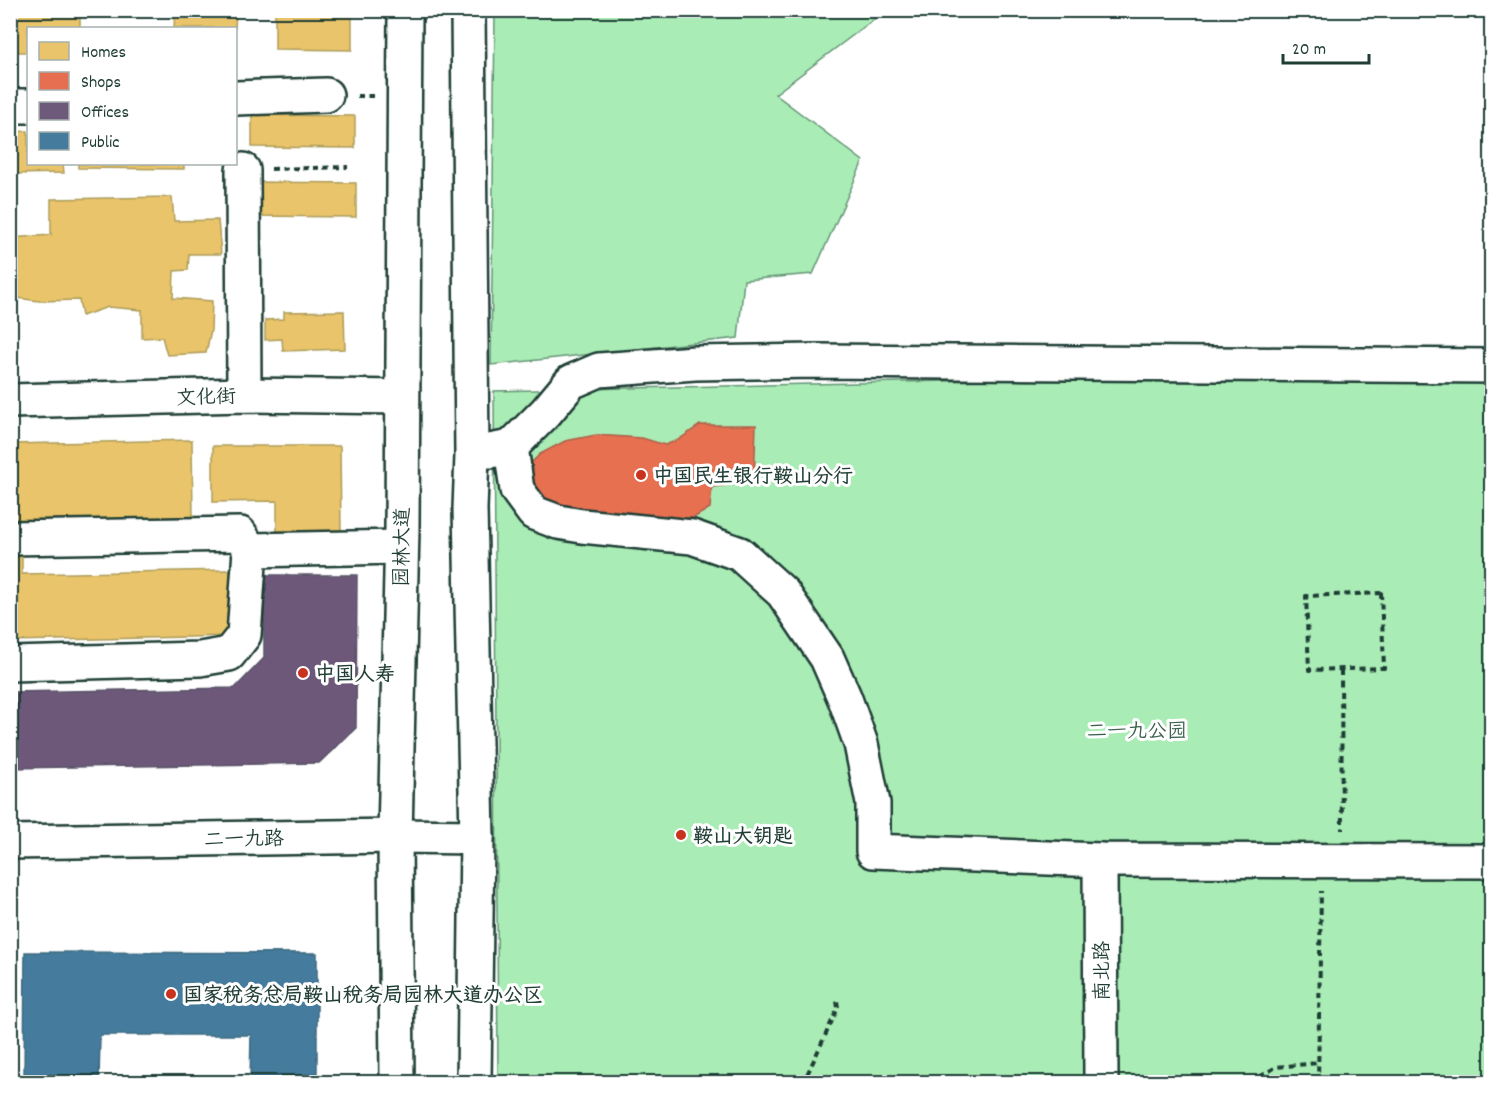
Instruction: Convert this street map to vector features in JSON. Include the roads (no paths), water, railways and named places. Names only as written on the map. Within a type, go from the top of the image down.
[{"type":"main road","name":"园林大道","points":[[397,1083],[395,836],[401,547],[405,10]]},
{"type":"main road","points":[[468,10],[472,455],[470,509],[477,837],[474,1083]]},
{"type":"main road","points":[[237,98],[326,95]]},
{"type":"main road","points":[[10,106],[27,106]]},
{"type":"main road","points":[[243,170],[244,395]]},
{"type":"main road","points":[[472,455],[511,447],[546,412],[571,382],[599,370],[695,363],[815,361],[1491,366]]},
{"type":"main road","name":"文化街","points":[[10,401],[244,395],[402,397]]},
{"type":"main road","points":[[511,447],[517,490],[534,513],[558,522],[582,526],[692,537],[740,554],[783,593],[826,658],[845,699],[861,744],[873,803],[873,851],[1100,860],[1491,861]]},
{"type":"main road","points":[[10,538],[240,534],[250,550],[244,635],[229,654],[200,659],[10,664]]},
{"type":"main road","points":[[250,550],[401,547]]},
{"type":"main road","name":"二一九路","points":[[10,842],[395,836],[477,837]]},
{"type":"main road","name":"南北路","points":[[1100,860],[1101,1083]]},
{"type":"place","name":"中国民生银行鞍山分行","points":[[641,475]]},
{"type":"place","name":"中国人寿","points":[[303,673]]},
{"type":"place","name":"鞍山大钥匙","points":[[681,835]]},
{"type":"place","name":"国家税务总局鞍山税务局园林大道办公区","points":[[171,994]]},
{"type":"park label","name":"二一九公园","points":[[1137,730]]}]
